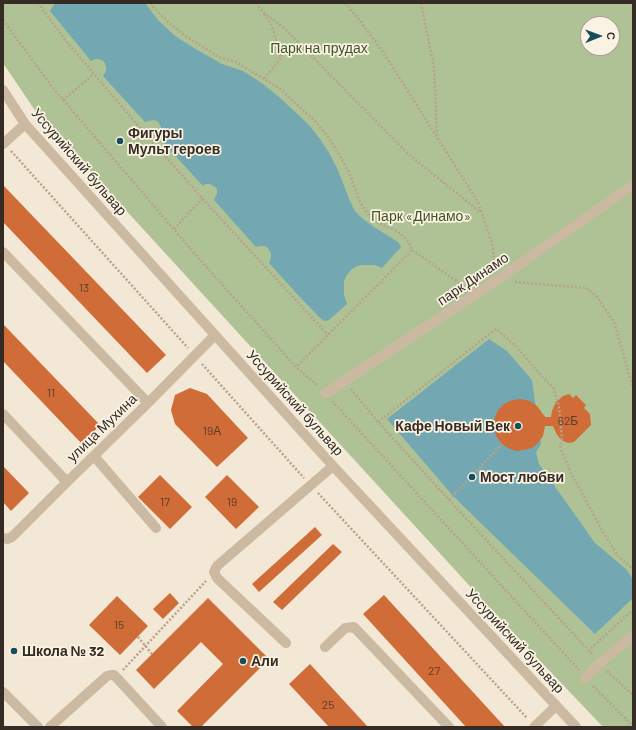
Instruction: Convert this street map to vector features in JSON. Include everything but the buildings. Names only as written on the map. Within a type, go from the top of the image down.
[{"type":"street","name":"Уссурийский бульвар","points":[[3,90],[25,124],[333,466],[576,727]]},
{"type":"street","points":[[3,144],[25,124]]},
{"type":"street","name":"парк Динамо","points":[[326,394],[497,280],[633,185]]},
{"type":"street","points":[[3,252],[148,404]]},
{"type":"street","name":"улица Мухина","points":[[5,538],[12,537],[148,404],[215,335]]},
{"type":"street","points":[[3,414],[67,482]]},
{"type":"street","points":[[94,456],[156,528]]},
{"type":"street","points":[[286,643],[217,578],[214,572],[217,566],[333,466]]},
{"type":"street","points":[[325,647],[345,628],[354,627],[449,727]]},
{"type":"street","points":[[585,678],[600,663],[633,636]]},
{"type":"street","points":[[50,727],[107,676],[114,675],[162,727]]},
{"type":"street","points":[[3,692],[38,727]]},
{"type":"street","points":[[534,726],[556,706]]},
{"type":"path","points":[[38,3],[66,41],[134,121],[328,335]]},
{"type":"path","points":[[151,3],[153,7],[184,36],[219,56],[236,62],[279,88],[316,122],[330,139],[349,172],[359,200],[367,214],[376,222],[397,232],[409,242],[412,250],[475,294]]},
{"type":"path","points":[[256,3],[272,26],[281,58],[264,79]]},
{"type":"path","points":[[345,3],[385,54],[478,202],[492,243],[497,280],[586,288],[597,297],[614,322],[633,388]]},
{"type":"path","points":[[421,3],[434,67],[437,136]]},
{"type":"path","points":[[262,11],[285,29],[407,153],[482,213]]},
{"type":"path","points":[[3,20],[53,88],[195,254],[296,367],[326,394],[585,678],[633,726]]},
{"type":"path","points":[[63,100],[94,74]]},
{"type":"path","points":[[3,144],[311,485],[534,726]]},
{"type":"path","points":[[174,229],[203,198]]},
{"type":"path","points":[[296,367],[412,250]]},
{"type":"path","points":[[378,422],[496,328],[516,346],[536,371],[554,389],[559,407],[562,438],[560,447],[571,473],[603,532],[618,556],[633,569]]},
{"type":"path","points":[[345,381],[378,422],[449,500],[588,651],[633,695]]},
{"type":"path","points":[[449,500],[502,444]]},
{"type":"path","points":[[116,677],[214,572]]},
{"type":"path","points":[[588,651],[633,610]]},
{"type":"path","points":[[138,637],[152,654]]},
{"type":"green space","name":"Парк «Динамо»","points":[[3,3],[633,3],[633,727],[603,727],[489,607],[36,112],[3,63]]},
{"type":"water","points":[[54,3],[145,3],[158,20],[175,36],[222,64],[243,71],[263,84],[308,124],[320,139],[337,168],[355,211],[374,227],[398,242],[401,247],[382,268],[375,265],[361,265],[351,270],[344,281],[344,295],[347,304],[329,320],[324,321],[269,263],[271,253],[267,247],[256,247],[214,200],[217,189],[209,184],[205,184],[203,186],[158,137],[161,131],[159,123],[153,120],[145,122],[103,76],[106,71],[105,63],[98,59],[91,61],[50,11]]},
{"type":"water","points":[[489,339],[507,351],[532,380],[541,444],[536,452],[539,464],[595,543],[627,570],[633,580],[633,598],[595,634],[453,496],[387,419]]},
{"type":"place","name":"Фигуры Мульт героев","points":[[120,141]]},
{"type":"place","name":"Кафе Новый Век","points":[[518,426]]},
{"type":"place","name":"Мост любви","points":[[472,477]]},
{"type":"place","name":"Школа № 32","points":[[14,651]]},
{"type":"place","name":"Али","points":[[243,661]]},
{"type":"park label","name":"Парк на прудах","points":[[319,48]]}]
